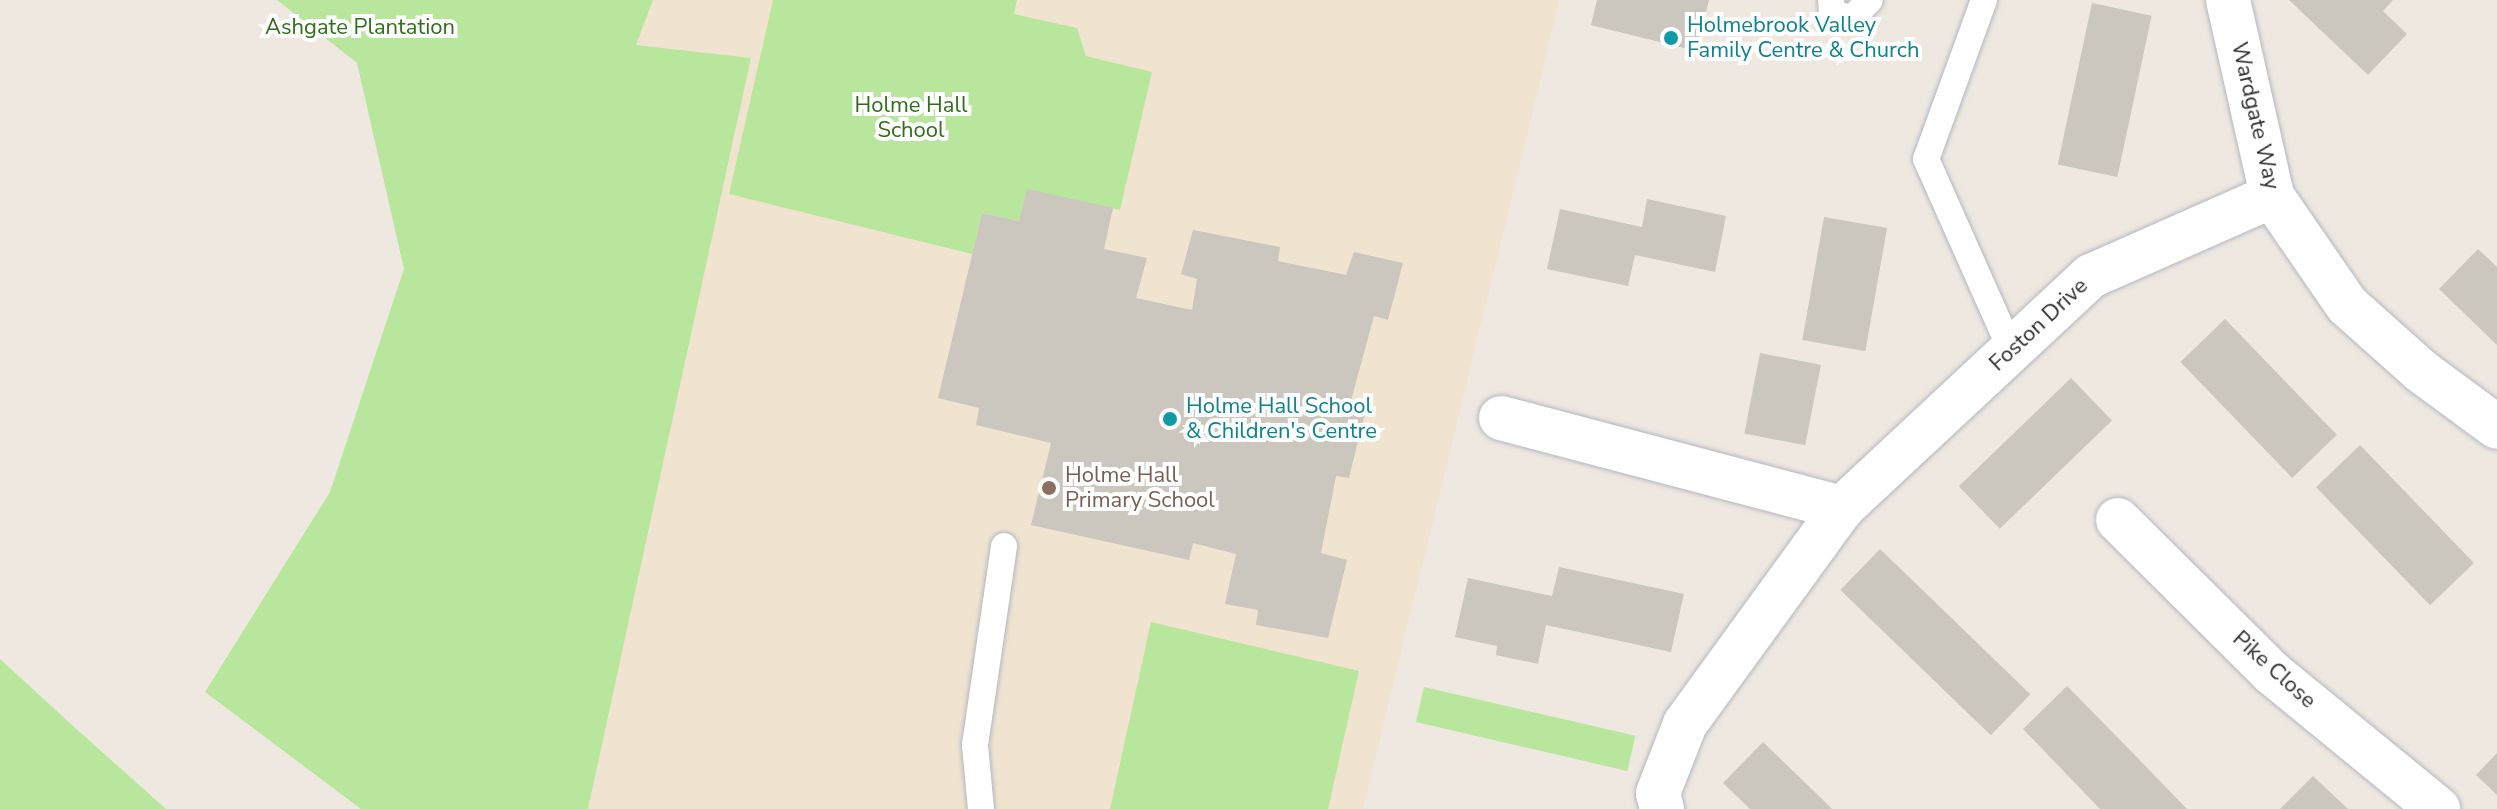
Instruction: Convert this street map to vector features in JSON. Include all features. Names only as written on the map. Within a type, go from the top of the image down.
[{"type":"street","name":"Wardgate Way","points":[[2228,0],[2272,196],[2347,305],[2421,371],[2497,427]]},
{"type":"street","name":"Foston Drive","points":[[1662,809],[1658,793],[1685,724],[1842,508],[2091,276],[2272,196]]},
{"type":"street","points":[[1501,418],[1842,508]]},
{"type":"street","name":"Pike Close","points":[[2118,520],[2272,673],[2438,809]]},
{"type":"lane","points":[[1831,0],[1832,13],[1852,18],[1870,0]]},
{"type":"lane","points":[[1984,0],[1926,159],[2011,350]]},
{"type":"lane","points":[[981,809],[975,745],[1004,546]]},
{"type":"shaded area","name":"Holme Hall Primary School","points":[[653,0],[1560,0],[1363,809],[588,809],[751,58],[635,45]]},
{"type":"green space","name":"Ashgate Plantation","points":[[277,0],[653,0],[636,45],[751,58],[588,809],[361,809],[205,692],[330,492],[404,269],[357,63]]},
{"type":"green space","name":"Holme Hall School","points":[[773,0],[1017,0],[1014,14],[1077,28],[1086,56],[1152,72],[1120,210],[1028,190],[1019,221],[982,213],[972,254],[729,194]]},
{"type":"green space","points":[[1151,622],[1359,671],[1328,809],[1110,809]]},
{"type":"green space","points":[[0,659],[73,726],[166,809],[0,809]]},
{"type":"green space","points":[[1424,687],[1635,736],[1627,771],[1416,722]]},
{"type":"building","name":"Holmebrook Valley Family Centre & Church","points":[[1597,0],[1709,0],[1696,51],[1591,25]]},
{"type":"building","points":[[2289,0],[2393,0],[2383,11],[2407,34],[2368,75]]},
{"type":"building","points":[[2092,3],[2152,16],[2117,177],[2058,164]]},
{"type":"building","name":"Holme Hall School & Children's Centre","points":[[1027,189],[1113,208],[1104,249],[1147,258],[1136,298],[1192,310],[1197,279],[1181,274],[1193,230],[1280,247],[1278,261],[1346,275],[1354,252],[1403,263],[1388,320],[1374,316],[1349,408],[1365,413],[1349,478],[1336,476],[1321,553],[1347,560],[1328,638],[1256,625],[1258,610],[1225,604],[1236,554],[1193,543],[1189,560],[1031,525],[1051,443],[976,425],[979,408],[938,398],[982,213],[1019,221]]},
{"type":"building","points":[[1647,199],[1726,216],[1715,272],[1635,255],[1628,286],[1547,269],[1560,209],[1642,227]]},
{"type":"building","points":[[1824,217],[1887,228],[1865,351],[1802,340]]},
{"type":"building","points":[[2478,249],[2497,267],[2497,345],[2439,289]]},
{"type":"building","points":[[2225,319],[2337,435],[2292,478],[2180,362]]},
{"type":"building","points":[[1760,353],[1821,365],[1805,445],[1744,433]]},
{"type":"building","points":[[2071,378],[2112,420],[2000,529],[1959,486]]},
{"type":"building","points":[[2360,445],[2474,563],[2430,605],[2316,487]]},
{"type":"building","points":[[1880,549],[2030,694],[1991,735],[1840,590]]},
{"type":"building","points":[[1559,567],[1684,594],[1671,652],[1546,625],[1538,664],[1496,655],[1497,646],[1455,637],[1468,578],[1552,596]]},
{"type":"building","points":[[2067,686],[2187,809],[2100,809],[2023,729]]},
{"type":"building","points":[[1763,742],[1832,809],[1750,809],[1723,783]]},
{"type":"building","points":[[2497,753],[2497,795],[2476,775]]},
{"type":"building","points":[[2313,776],[2348,809],[2280,809]]},
{"type":"place","name":"Holmebrook Valley Family Centre & Church","points":[[1671,38]]},
{"type":"place","name":"Holme Hall School & Children's Centre","points":[[1170,419]]},
{"type":"place","name":"Holme Hall Primary School","points":[[1049,488]]}]
